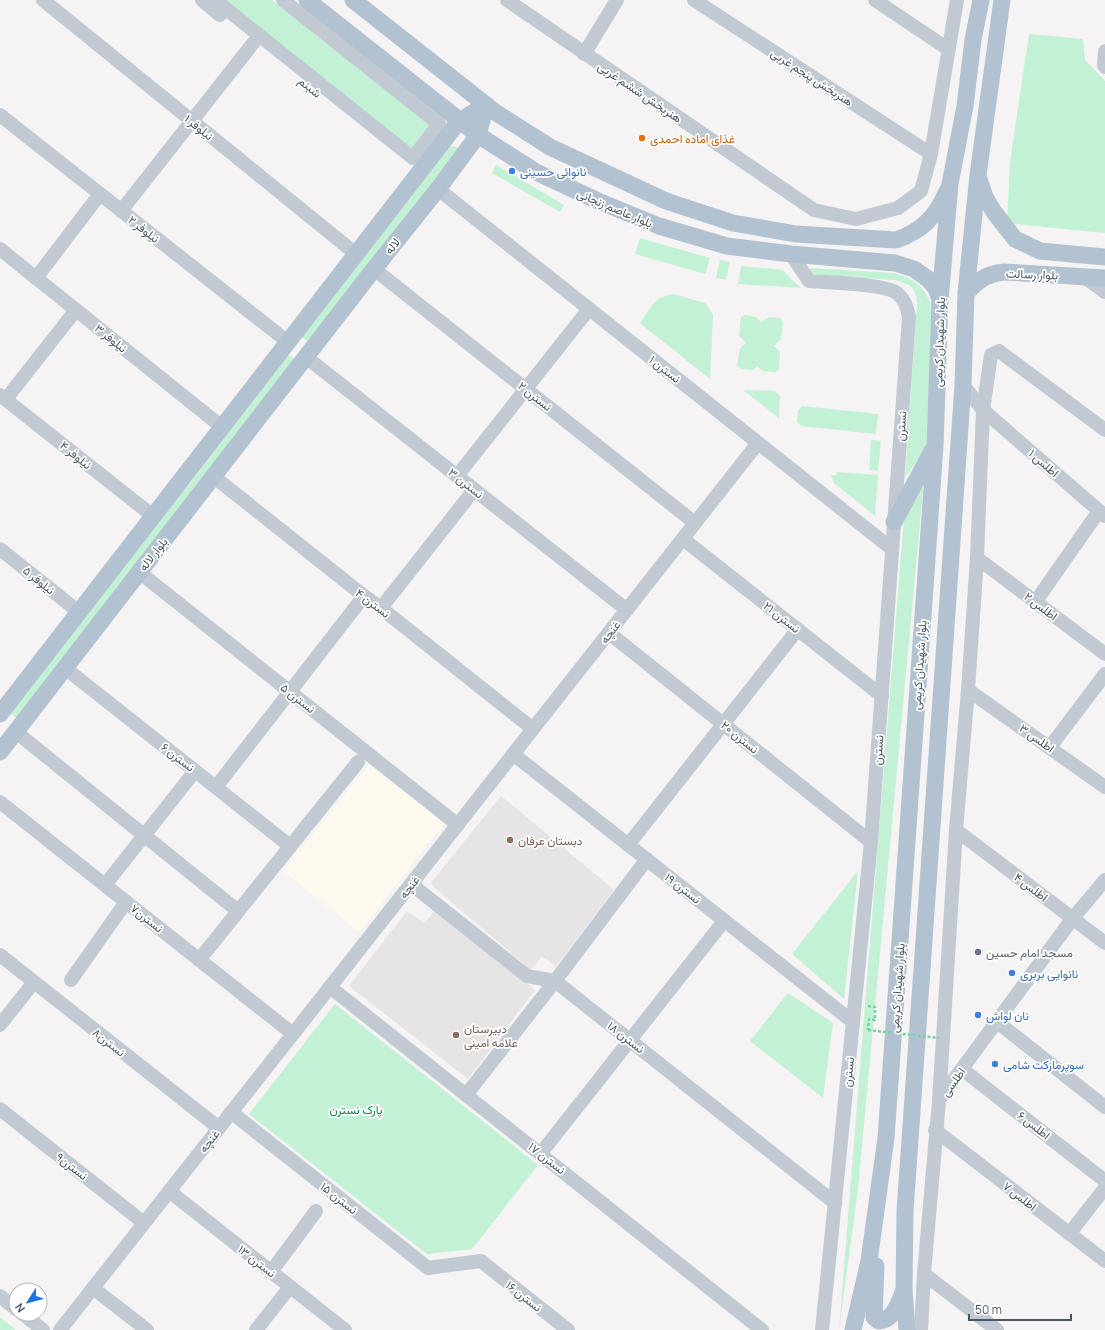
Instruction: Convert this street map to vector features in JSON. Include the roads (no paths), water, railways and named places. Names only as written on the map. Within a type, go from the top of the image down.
[{"type":"main road","name":"بلوار عاصم زنجانی","points":[[307,0],[478,135],[536,172],[598,202],[659,226],[727,246],[791,254],[895,263],[914,269],[928,279],[936,288],[940,300]]},
{"type":"main road","points":[[353,0],[486,105],[550,147],[666,201],[733,223],[796,234],[896,240],[910,235],[922,227],[933,216],[943,200],[950,184]]},
{"type":"main road","name":"بلوار شهیدان کریمی","points":[[853,1330],[869,1261],[886,1138],[935,446],[940,300],[950,184],[964,106],[973,40],[981,0]]},
{"type":"main road","name":"بلوار شهیدان کریمی","points":[[907,1330],[904,1290],[905,1211],[963,385],[966,293],[978,175],[1002,0]]},
{"type":"main road","points":[[459,120],[486,105]]},
{"type":"main road","points":[[478,135],[486,105]]},
{"type":"main road","name":"لاله","points":[[288,342],[459,120]]},
{"type":"main road","name":"لاله","points":[[306,357],[438,189],[478,135]]},
{"type":"main road","name":"بلوار رسالت","points":[[978,175],[985,197],[994,212],[1015,238],[1040,251],[1105,257]]},
{"type":"main road","name":"بلوار رسالت","points":[[966,293],[983,277],[993,273],[1004,272],[1105,278]]},
{"type":"main road","points":[[288,342],[306,357]]},
{"type":"main road","name":"بلوار لاله","points":[[0,714],[288,342]]},
{"type":"main road","name":"بلوار لاله","points":[[0,752],[306,357]]},
{"type":"main road","points":[[894,522],[935,446]]},
{"type":"main road","points":[[0,721],[16,732]]},
{"type":"main road","points":[[869,1261],[876,1266],[874,1316],[879,1321],[890,1316],[898,1304],[904,1290]]},
{"type":"street","name":"نیلوفر ۱","points":[[43,0],[356,254]]},
{"type":"street","name":"شبنم","points":[[202,0],[419,173]]},
{"type":"street","points":[[215,0],[414,158],[440,124],[283,0]]},
{"type":"street","name":"هنربخش ششم غربی","points":[[506,0],[814,210],[856,219],[898,208],[921,191],[931,154]]},
{"type":"street","points":[[584,54],[617,0]]},
{"type":"street","name":"هنربخش پنجم غربی","points":[[694,0],[931,154]]},
{"type":"street","points":[[875,0],[948,50]]},
{"type":"street","points":[[931,154],[957,0]]},
{"type":"street","points":[[121,211],[254,42]]},
{"type":"street","points":[[1105,51],[1105,67]]},
{"type":"street","name":"نیلوفر ۲","points":[[0,115],[288,342]]},
{"type":"street","name":"نسترن ۱","points":[[438,189],[892,549]]},
{"type":"street","points":[[36,278],[100,194]]},
{"type":"street","name":"نیلوفر ۳","points":[[0,250],[222,427]]},
{"type":"street","name":"نسترن","points":[[791,254],[809,281],[882,287],[896,292],[905,302],[909,317],[871,842],[822,1330]]},
{"type":"street","name":"نسترن ۲","points":[[374,269],[695,523]]},
{"type":"street","points":[[1083,276],[1105,292]]},
{"type":"street","points":[[457,476],[588,309]]},
{"type":"street","points":[[3,397],[76,310]]},
{"type":"street","points":[[939,1101],[956,830],[977,558],[983,410],[991,355],[999,351],[1105,430]]},
{"type":"street","name":"نسترن ۳","points":[[306,357],[627,610]]},
{"type":"street","name":"اطلس ۱","points":[[963,385],[983,410],[1102,514]]},
{"type":"street","name":"نیلوفر ۴","points":[[3,397],[153,516]]},
{"type":"street","name":"غنچه","points":[[60,1330],[758,443]]},
{"type":"street","name":"نسترن ۴","points":[[214,476],[533,729]]},
{"type":"street","points":[[381,608],[474,490]]},
{"type":"street","points":[[1036,601],[1102,514]]},
{"type":"street","name":"نسترن ۲۱","points":[[683,539],[882,696]]},
{"type":"street","name":"نیلوفر ۵","points":[[0,549],[79,612]]},
{"type":"street","name":"اطلس ۲","points":[[977,558],[1105,654]]},
{"type":"street","name":"نسترن ۵","points":[[139,572],[458,824]]},
{"type":"street","points":[[216,787],[364,596]]},
{"type":"street","points":[[628,845],[798,629]]},
{"type":"street","name":"نسترن ۲۰","points":[[609,633],[871,842]]},
{"type":"street","name":"نسترن ۶","points":[[65,668],[290,846]]},
{"type":"street","points":[[1050,747],[1105,674]]},
{"type":"street","name":"اطلس ۳","points":[[968,690],[1105,787]]},
{"type":"street","points":[[16,732],[238,912]]},
{"type":"street","name":"نسترن ۱۹","points":[[513,754],[853,1022]]},
{"type":"street","points":[[199,960],[358,762]]},
{"type":"street","points":[[105,885],[195,771]]},
{"type":"street","name":"نسترن۷","points":[[0,802],[293,1034]]},
{"type":"street","name":"اطلس ۴","points":[[956,830],[1105,943]]},
{"type":"street","points":[[466,1095],[555,981],[646,859]]},
{"type":"street","name":"اطلسی","points":[[921,1330],[935,1130],[939,1101],[996,1021],[1073,918],[1105,880]]},
{"type":"street","name":"نسترن ۱۸","points":[[411,884],[527,976],[555,981],[835,1203]]},
{"type":"street","points":[[71,980],[126,902]]},
{"type":"street","points":[[541,1153],[724,921]]},
{"type":"street","name":"نسترن۸","points":[[0,955],[219,1128]]},
{"type":"street","points":[[0,1025],[34,982]]},
{"type":"street","name":"نسترن ۱۷","points":[[330,987],[762,1330]]},
{"type":"street","points":[[996,1021],[1105,1107]]},
{"type":"street","name":"اطلس ۶","points":[[962,1068],[1105,1181]]},
{"type":"street","name":"نسترن۹","points":[[0,1109],[144,1223]]},
{"type":"street","name":"نسترن ۱۵","points":[[231,1112],[428,1268],[481,1261]]},
{"type":"street","name":"اطلس ۷","points":[[935,1130],[1105,1261]]},
{"type":"street","points":[[1069,1234],[1105,1188]]},
{"type":"street","name":"نسترن ۱۳","points":[[169,1191],[345,1330]]},
{"type":"street","points":[[271,1272],[316,1211]]},
{"type":"street","name":"نسترن ۱۶","points":[[481,1261],[568,1330]]},
{"type":"street","points":[[924,1274],[997,1330]]},
{"type":"street","points":[[256,1330],[290,1287]]},
{"type":"street","points":[[93,1288],[147,1330]]},
{"type":"street","points":[[0,1296],[8,1302]]},
{"type":"street","points":[[33,1322],[43,1330]]},
{"type":"place","name":"غذای اماده احمدی","points":[[642,138]]},
{"type":"place","name":"نانوائی حسینی","points":[[512,171]]},
{"type":"place","name":"دبستان عرفان","points":[[510,840]]},
{"type":"place","name":"مسجد امام حسین","points":[[978,952]]},
{"type":"place","name":"نانوایی بربری","points":[[1012,973]]},
{"type":"place","name":"نان لواش","points":[[978,1015]]},
{"type":"place","name":"دبیرستان علامه امینی","points":[[456,1035]]},
{"type":"place","name":"سوپرمارکت شامی","points":[[995,1064]]},
{"type":"park label","name":"پارک نسترن","points":[[356,1109]]}]
